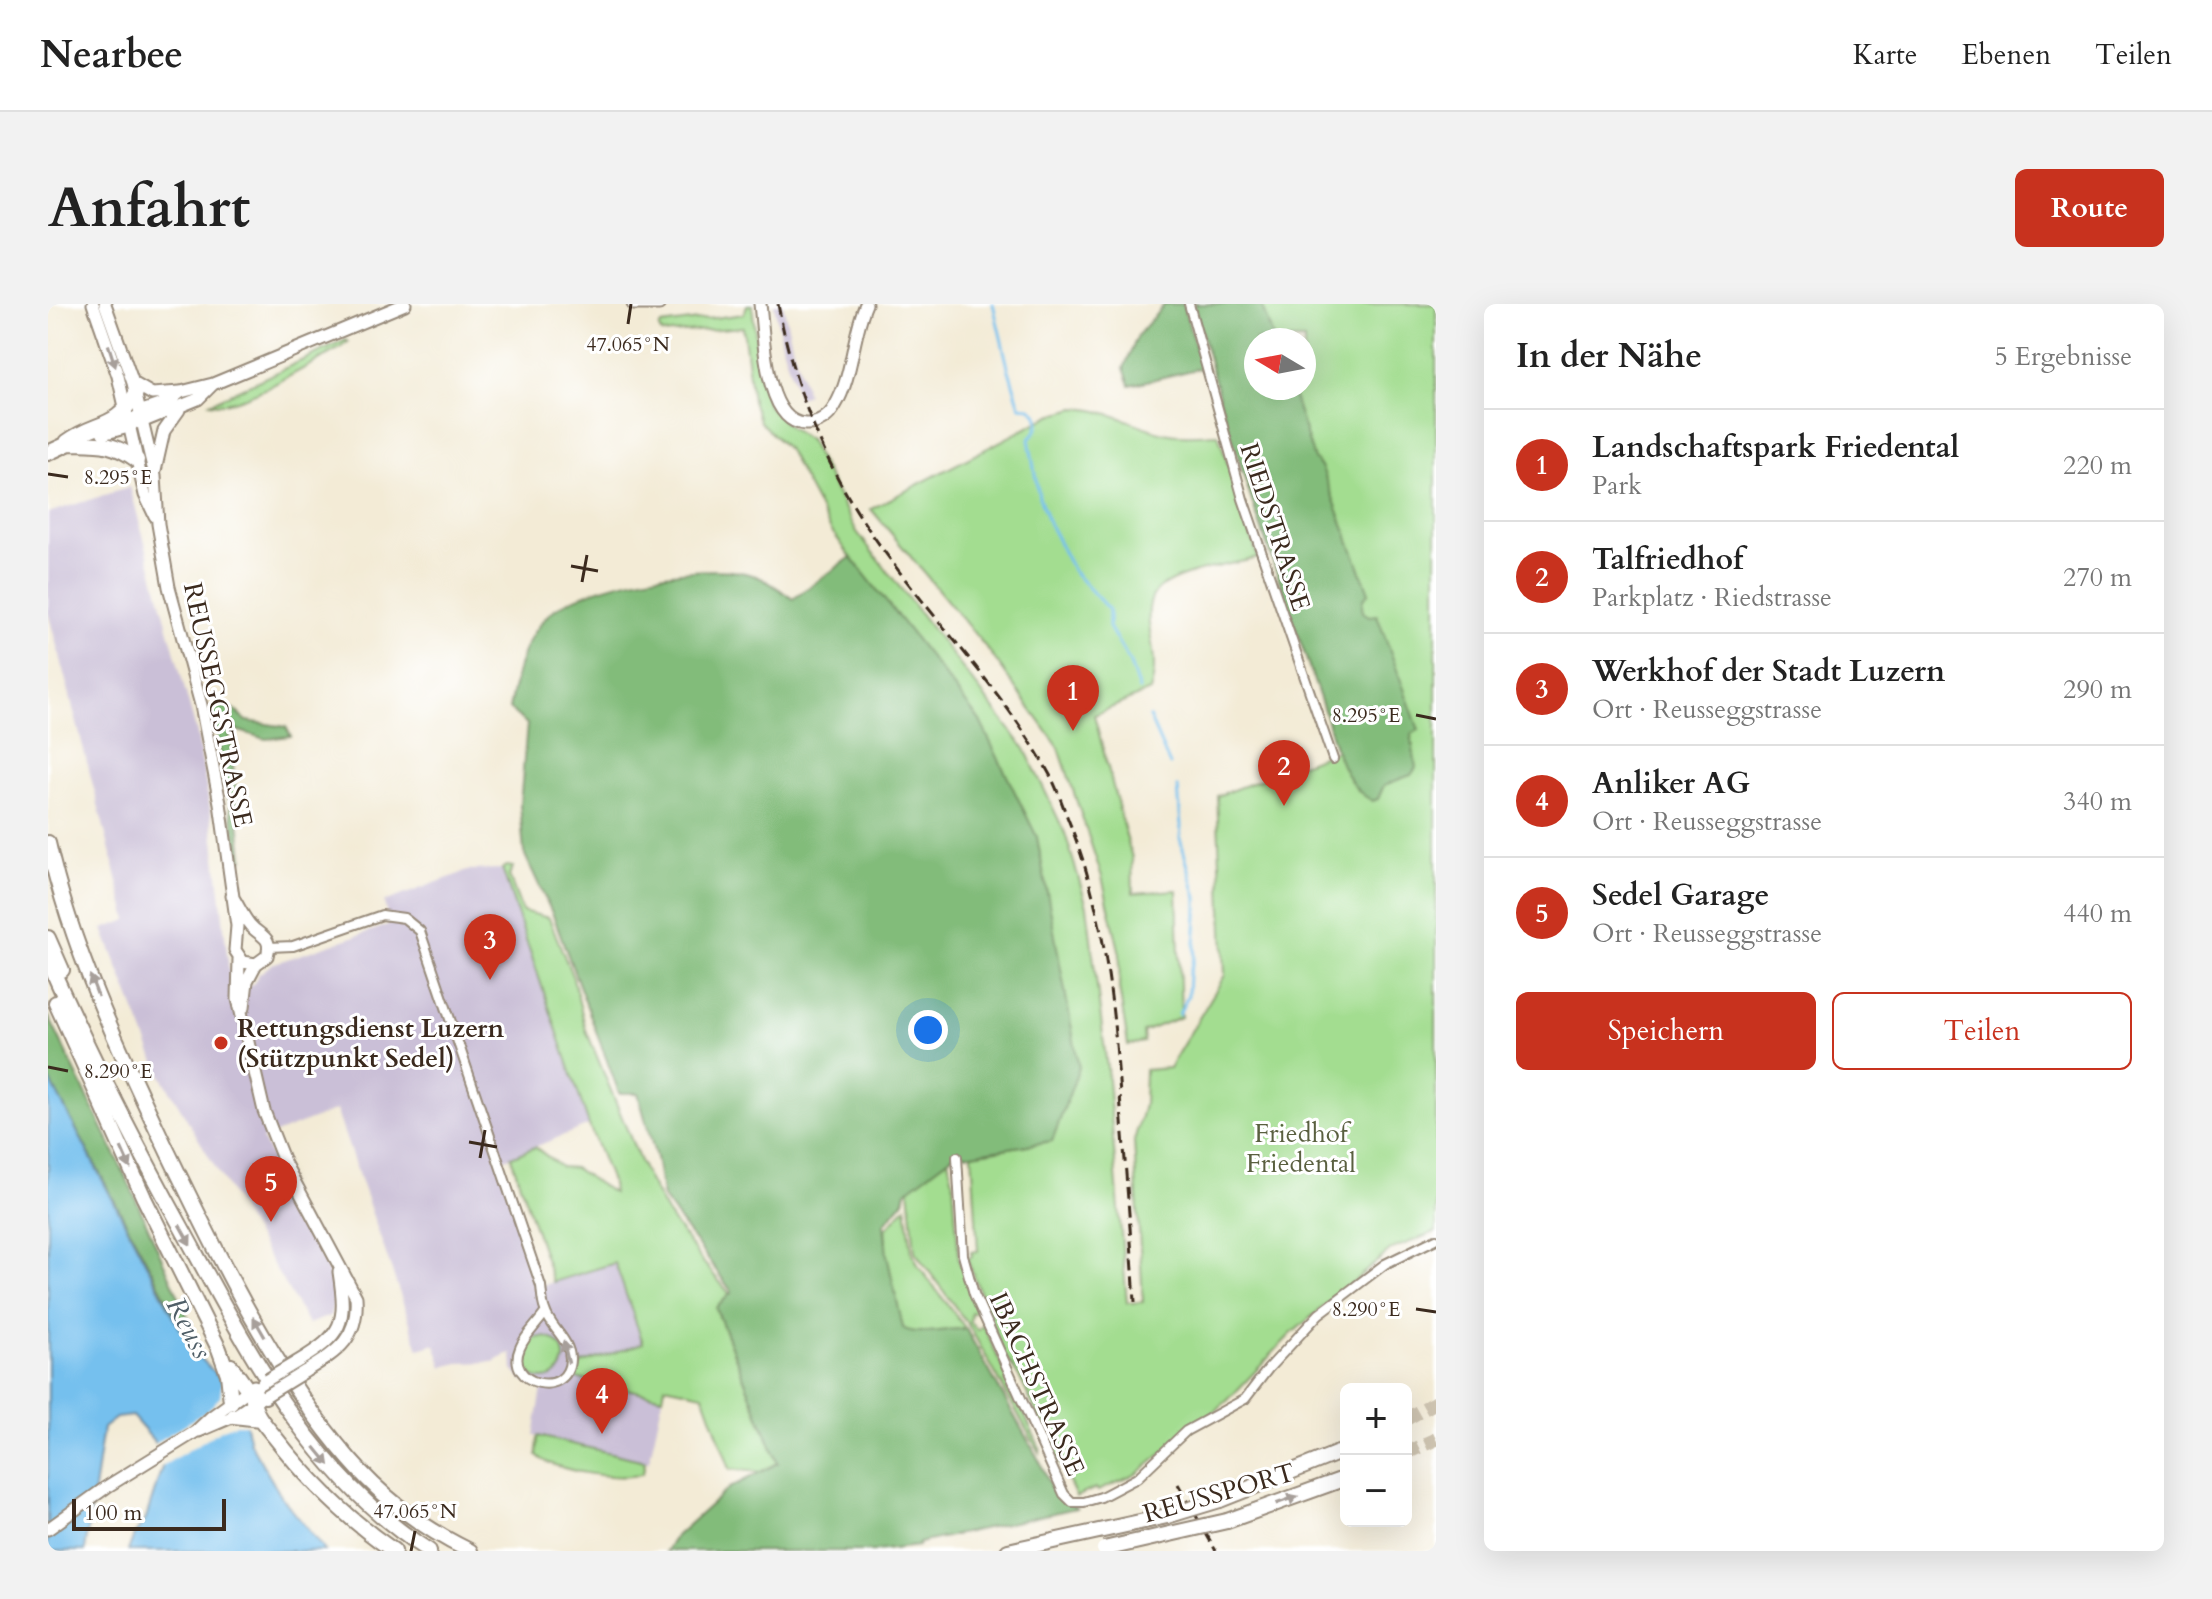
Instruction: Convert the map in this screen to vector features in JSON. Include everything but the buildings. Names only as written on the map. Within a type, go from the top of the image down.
[{"type":"highway","points":[[48,453],[67,442],[135,417],[134,388]]},
{"type":"highway","points":[[67,442],[106,444],[124,450],[137,460]]},
{"type":"highway","points":[[48,843],[83,955],[110,1025],[193,1205],[271,1347],[316,1417],[369,1481],[419,1521],[470,1551]]},
{"type":"highway","points":[[48,938],[125,1106],[148,1166]]},
{"type":"highway","points":[[48,960],[117,1108],[148,1166],[219,1296],[297,1423],[345,1483],[379,1515],[429,1551]]},
{"type":"highway","points":[[48,984],[144,1198],[219,1349],[228,1374],[228,1409],[260,1419]]},
{"type":"highway","points":[[219,1349],[256,1395],[260,1419],[315,1484],[355,1523],[394,1551]]},
{"type":"highway","points":[[256,1395],[267,1380]]},
{"type":"highway","points":[[1008,1551],[1167,1516],[1220,1500],[1338,1453]]},
{"type":"highway","name":"REUSSPORT","points":[[1100,1550],[1227,1521],[1340,1480]]},
{"type":"main road","name":"REUSSEGGSTRASSE","points":[[93,304],[155,476],[158,524],[169,587],[209,742],[238,937]]},
{"type":"main road","points":[[105,304],[134,388],[152,394],[181,392],[213,384],[405,304]]},
{"type":"main road","points":[[633,304],[659,304]]},
{"type":"main road","points":[[760,304],[775,400],[792,420],[808,424],[827,416],[840,397],[866,304]]},
{"type":"main road","points":[[135,417],[185,405],[198,399],[213,384]]},
{"type":"main road","points":[[135,417],[168,402],[181,392]]},
{"type":"main road","points":[[155,476],[164,431],[185,405]]},
{"type":"main road","name":"REUSSEGGSTRASSE","points":[[135,417],[137,460],[145,495],[158,524]]},
{"type":"main road","name":"REUSSEGGSTRASSE","points":[[232,896],[255,930]]},
{"type":"main road","points":[[243,1016],[247,981],[256,964],[267,956],[269,947],[265,935],[255,930],[246,931],[238,937],[235,950],[239,959],[237,993],[257,1090],[273,1137],[356,1297],[354,1322],[342,1346],[267,1380]]},
{"type":"main road","points":[[239,959],[247,964],[256,964]]},
{"type":"main road","points":[[48,1529],[108,1486],[300,1367]]},
{"type":"street","name":"RIEDSTRASSE","points":[[1189,304],[1243,499],[1333,759]]},
{"type":"street","points":[[269,947],[293,946],[382,915],[404,918],[420,931],[541,1286],[545,1313],[566,1345],[570,1360],[563,1376],[547,1384],[526,1378],[518,1367],[517,1357],[527,1336],[545,1313]]},
{"type":"street","name":"IBACHSTRASSE","points":[[957,1157],[962,1251],[974,1294],[1064,1494],[1076,1503],[1101,1497],[1137,1478],[1186,1431],[1241,1403],[1319,1314],[1385,1264],[1436,1239]]},
{"type":"shaded area","points":[[774,304],[783,304],[807,394],[798,398],[783,349]]},
{"type":"shaded area","points":[[130,487],[197,734],[211,814],[231,988],[253,984],[259,974],[272,964],[389,925],[384,902],[470,870],[502,869],[589,1125],[500,1161],[541,1286],[615,1262],[643,1343],[625,1350],[610,1386],[663,1397],[649,1462],[534,1435],[542,1389],[523,1381],[513,1370],[512,1353],[493,1362],[443,1367],[435,1344],[419,1349],[336,1110],[262,1139],[337,1290],[330,1316],[308,1324],[159,1072],[103,929],[128,920],[48,612],[48,513]]},
{"type":"green space","points":[[1165,304],[1183,304],[1201,368],[1130,385],[1124,368],[1138,335]]},
{"type":"green space","name":"Friedhof Friedental","points":[[1194,304],[1436,304],[1436,1232],[1392,1249],[1291,1334],[1227,1401],[1137,1474],[1076,1497],[1021,1380],[1004,1354],[967,1259],[972,1257],[971,1252],[978,1251],[972,1154],[1052,1141],[980,721],[831,530],[788,450],[760,422],[752,401],[743,327],[662,334],[659,329],[661,325],[744,314],[747,305],[752,305],[761,380],[768,406],[790,428],[809,440],[857,532],[1025,749],[1065,833],[1087,906],[1107,1068],[1127,1303],[1143,1302],[1134,1141],[1144,1105],[1145,1070],[1169,1068],[1225,975],[1217,796],[1336,751],[1250,495]]},
{"type":"green space","points":[[1194,304],[1261,304],[1270,328],[1244,328],[1244,400],[1295,400],[1314,459],[1322,468],[1369,593],[1363,601],[1363,612],[1369,616],[1377,615],[1419,730],[1411,734],[1416,768],[1411,775],[1384,785],[1378,799],[1373,801],[1354,785],[1336,750],[1219,396]]},
{"type":"green space","points":[[346,340],[348,342],[340,348],[256,393],[223,403],[210,403]]},
{"type":"green space","points":[[1075,408],[1108,414],[1167,434],[1218,434],[1258,558],[1187,575],[1162,586],[1154,594],[1149,612],[1154,666],[1150,691],[1094,715],[1132,858],[1133,893],[1177,890],[1181,1017],[1143,1032],[1144,1042],[1128,1045],[1119,988],[1120,954],[1102,877],[1059,748],[989,651],[871,509],[1051,415]]},
{"type":"green space","points":[[851,557],[980,721],[1037,837],[1079,1068],[1052,1141],[955,1154],[906,1191],[904,1200],[884,1224],[887,1255],[903,1328],[924,1332],[966,1329],[1040,1462],[1051,1488],[1076,1508],[919,1543],[918,1546],[875,1551],[666,1551],[675,1537],[729,1488],[778,1463],[716,1308],[732,1292],[663,1198],[656,1158],[638,1093],[619,1093],[553,915],[524,853],[520,805],[527,724],[509,709],[526,646],[549,614],[566,602],[618,583],[710,570],[756,576],[793,599]]},
{"type":"green space","points":[[212,708],[233,709],[247,721],[286,727],[291,736],[266,739],[229,728],[243,858],[240,861]]},
{"type":"green space","points":[[513,867],[509,876],[522,911],[549,918],[573,978],[586,1030],[644,1171],[667,1213],[730,1294],[716,1309],[778,1464],[761,1472],[730,1469],[703,1394],[665,1386],[663,1397],[575,1378],[581,1364],[643,1343],[615,1263],[553,1282],[511,1157],[535,1147],[561,1167],[574,1168],[613,1193],[502,869]]},
{"type":"green space","points":[[48,1015],[126,1177],[191,1324],[195,1352],[48,1076]]},
{"type":"green space","points":[[948,1159],[953,1181],[959,1261],[978,1312],[971,1313],[970,1322],[978,1330],[983,1325],[1040,1454],[969,1326],[915,1252],[909,1188]]},
{"type":"green space","points":[[906,1206],[912,1252],[919,1267],[966,1329],[917,1332],[903,1328],[886,1255],[886,1229]]},
{"type":"green space","points":[[543,1337],[558,1343],[564,1358],[558,1373],[543,1379],[528,1373],[522,1358],[528,1343]]},
{"type":"green space","points":[[538,1436],[645,1461],[643,1473],[605,1476],[556,1466],[537,1455]]},
{"type":"water","points":[[48,1076],[181,1330],[195,1352],[240,1400],[250,1443],[281,1496],[325,1551],[128,1551],[134,1535],[145,1521],[163,1464],[153,1440],[132,1416],[116,1418],[103,1428],[85,1551],[48,1551]]},
{"type":"pier","points":[[229,1380],[243,1398],[249,1424],[236,1424],[223,1429],[156,1470],[158,1464],[151,1446],[209,1409],[220,1397],[222,1382]]},
{"type":"waterway","points":[[993,304],[1020,406],[1033,410],[1038,418],[1037,428],[1029,439],[1039,497],[1049,524],[1073,571],[1109,610],[1109,627],[1129,661],[1139,690]]},
{"type":"waterway","points":[[1149,717],[1170,765]]},
{"type":"waterway","points":[[1178,787],[1180,838],[1197,898],[1194,958],[1188,995],[1179,1014]]},
{"type":"tunnel","points":[[1412,1416],[1436,1402]]},
{"type":"tunnel","points":[[1412,1450],[1436,1439]]},
{"type":"railway","points":[[778,304],[802,396],[840,483],[896,567],[988,682],[1031,743],[1055,785],[1081,854],[1100,926],[1111,998],[1135,1302]]},
{"type":"railway","points":[[1178,1484],[1216,1551]]},
{"type":"place","name":"Landschaftspark Friedental","points":[[1073,731]]},
{"type":"place","name":"Talfriedhof","points":[[1284,806]]},
{"type":"place","name":"Werkhof der Stadt Luzern","points":[[490,980]]},
{"type":"place","name":"Rettungsdienst Luzern (Stützpunkt Sedel)","points":[[221,1043]]},
{"type":"place","name":"Sedel Garage","points":[[271,1222]]},
{"type":"place","name":"Anliker AG","points":[[602,1434]]},
{"type":"water label","name":"Reuss","points":[[189,1328]]}]
